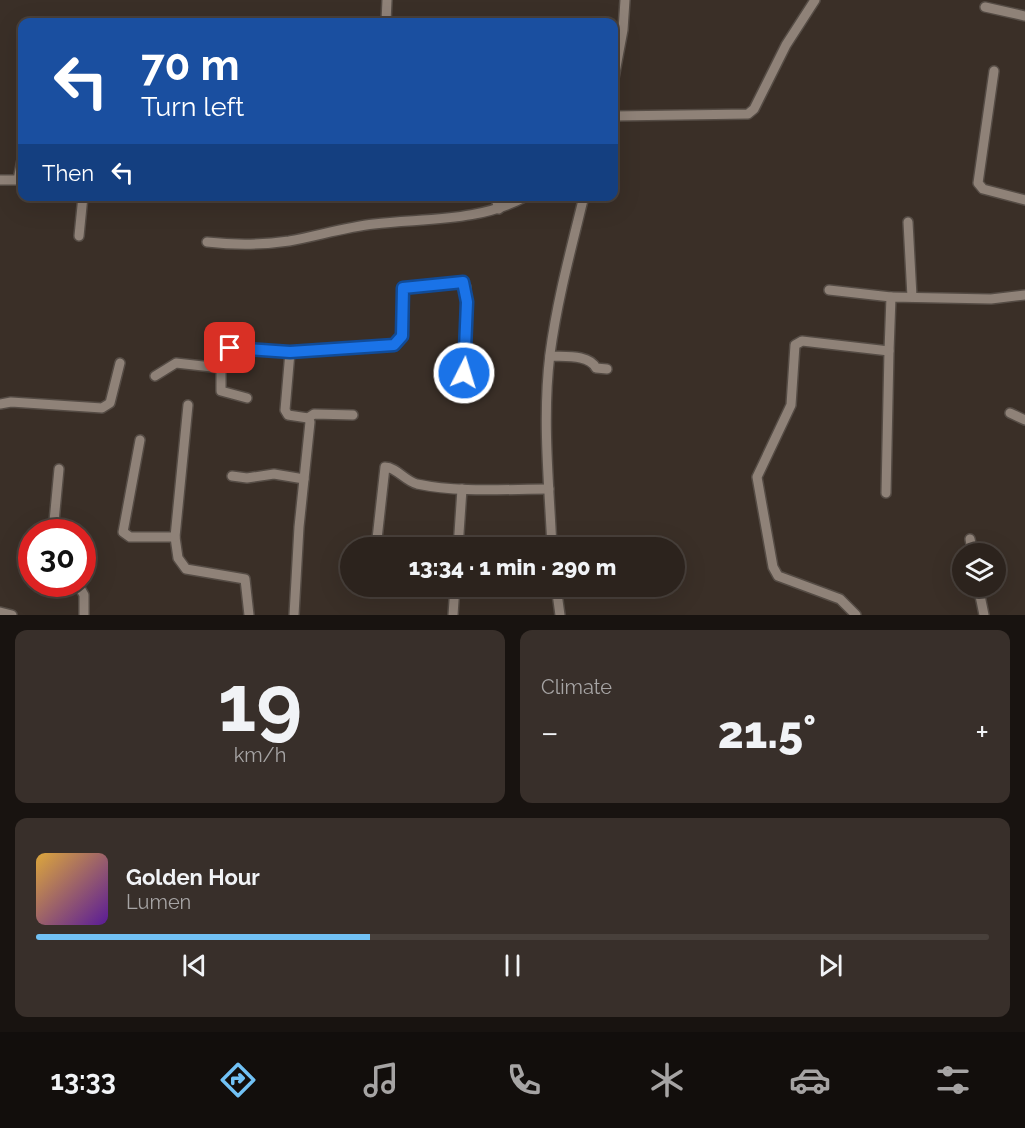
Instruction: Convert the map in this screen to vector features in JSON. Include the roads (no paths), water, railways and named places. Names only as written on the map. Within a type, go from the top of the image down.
[{"type":"street","points":[[386,18],[387,0]]},
{"type":"street","points":[[618,57],[625,0]]},
{"type":"street","points":[[618,116],[748,114],[754,109],[786,45],[815,0]]},
{"type":"street","points":[[985,7],[1025,16]]},
{"type":"street","points":[[994,71],[978,183],[983,189],[1025,200]]},
{"type":"street","points":[[0,180],[18,180]]},
{"type":"street","points":[[79,236],[82,201]]},
{"type":"street","points":[[497,201],[499,209]]},
{"type":"street","points":[[207,242],[250,244],[288,241],[372,224],[499,209],[516,201]]},
{"type":"street","points":[[551,537],[546,435],[550,356],[560,295],[583,201]]},
{"type":"street","points":[[908,222],[912,297]]},
{"type":"street","points":[[247,398],[221,391],[224,351],[230,348],[290,352],[394,345],[402,336],[403,288],[463,282],[466,287],[467,324],[459,397]]},
{"type":"street","points":[[830,290],[891,297],[991,299],[1025,295]]},
{"type":"street","points":[[886,493],[891,297]]},
{"type":"street","points":[[856,615],[840,599],[775,573],[757,477],[791,405],[796,343],[889,351]]},
{"type":"street","points":[[290,352],[285,410],[288,415],[308,418],[314,414],[353,415]]},
{"type":"street","points":[[550,356],[586,359],[593,362],[596,369],[607,369]]},
{"type":"street","points":[[0,404],[11,402],[102,408],[110,403],[120,363]]},
{"type":"street","points":[[155,376],[176,363],[221,368]]},
{"type":"street","points":[[188,405],[175,537],[178,558],[186,569],[245,579],[249,615]]},
{"type":"street","points":[[1010,413],[1025,420]]},
{"type":"street","points":[[294,615],[308,418]]},
{"type":"street","points":[[140,440],[123,532],[130,537],[175,537]]},
{"type":"street","points":[[377,537],[384,467],[390,468],[416,484],[462,489],[549,489]]},
{"type":"street","points":[[54,519],[59,469]]},
{"type":"street","points":[[232,476],[247,478],[274,474],[304,479]]},
{"type":"street","points":[[459,537],[462,489]]},
{"type":"street","points":[[970,539],[971,543]]},
{"type":"street","points":[[84,597],[84,615]]},
{"type":"street","points":[[453,615],[454,597]]},
{"type":"street","points":[[558,597],[560,615]]},
{"type":"street","points":[[980,597],[984,615]]},
{"type":"street","points":[[0,612],[12,615]]}]
